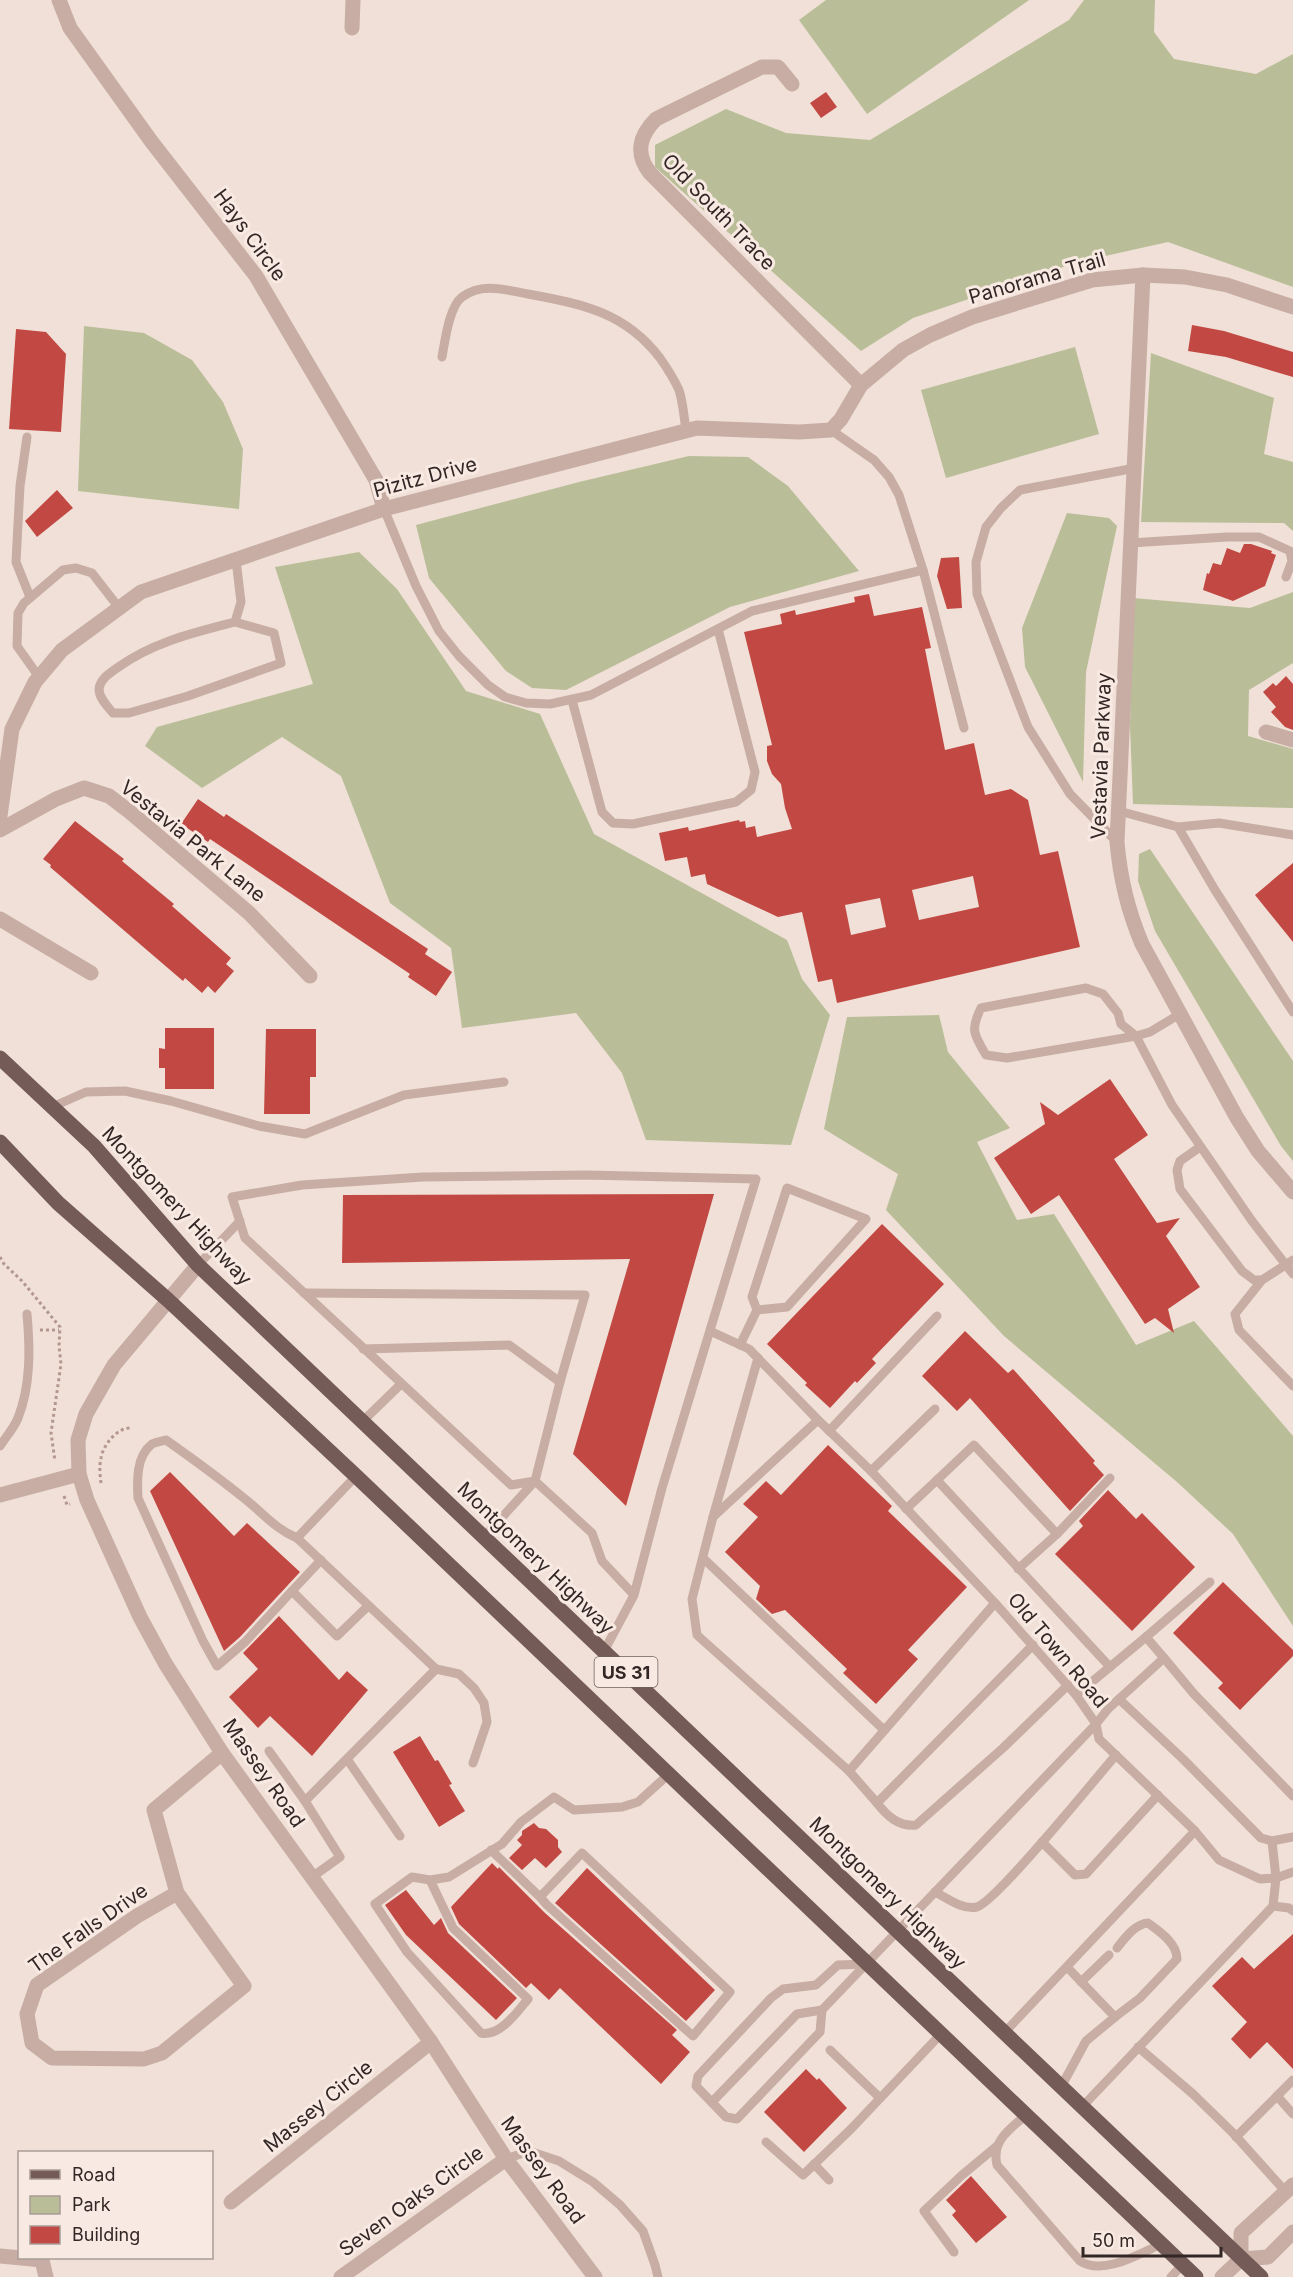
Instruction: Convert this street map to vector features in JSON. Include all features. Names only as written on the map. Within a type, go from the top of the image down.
[{"type":"main road","name":"Montgomery Highway","points":[[0,1058],[94,1146],[198,1265],[1261,2277]]},
{"type":"main road","name":"US 31","points":[[0,1142],[58,1203],[168,1300],[356,1476],[1196,2277]]},
{"type":"street","name":"Hays Circle","points":[[59,0],[70,28],[151,141],[256,276],[376,480],[384,509]]},
{"type":"street","points":[[352,28],[353,0]]},
{"type":"street","name":"Old South Trace","points":[[792,84],[778,67],[762,67],[656,120],[642,139],[641,156],[643,164],[650,173],[861,385]]},
{"type":"street","name":"Panorama Trail","points":[[831,430],[841,419],[861,385],[903,350],[930,335],[972,317],[1092,280],[1143,275],[1185,277],[1227,285],[1293,307]]},
{"type":"street","name":"Vestavia Parkway","points":[[1143,275],[1119,811],[1119,866],[1131,919],[1142,944],[1258,1151],[1293,1192]]},
{"type":"street","name":"Pizitz Drive","points":[[0,816],[12,729],[39,677],[62,650],[141,592],[384,509],[686,430],[697,428],[800,432],[831,430]]},
{"type":"street","points":[[1266,732],[1293,740]]},
{"type":"street","name":"Vestavia Park Lane","points":[[0,830],[56,799],[84,788],[109,796],[249,913],[310,976]]},
{"type":"street","points":[[0,919],[91,973]]},
{"type":"street","name":"Massey Road","points":[[198,1265],[114,1365],[86,1414],[78,1440],[79,1474],[87,1500],[140,1617],[165,1663],[222,1753],[431,2042],[506,2159],[595,2277]]},
{"type":"street","points":[[0,1495],[79,1474]]},
{"type":"street","name":"The Falls Drive","points":[[177,1893],[137,1917],[37,1985],[27,2014],[33,2043],[51,2058],[144,2059],[162,2053],[244,1986],[177,1893],[154,1810],[222,1753]]},
{"type":"street","name":"Massey Circle","points":[[231,2202],[431,2042]]},
{"type":"street","name":"Seven Oaks Circle","points":[[340,2277],[506,2159]]},
{"type":"street","points":[[1241,2259],[1241,2233],[1289,2188]]},
{"type":"street","points":[[1222,2277],[1241,2259],[1268,2258],[1293,2232]]},
{"type":"street","points":[[0,2256],[18,2258]]},
{"type":"street","points":[[32,2259],[42,2260],[46,2277]]},
{"type":"lane","points":[[442,357],[454,310],[460,299],[476,289],[491,287],[577,303],[612,315],[641,336],[651,347],[668,369],[679,391],[686,430]]},
{"type":"lane","points":[[831,430],[874,460],[889,477],[905,513],[923,570],[964,728]]},
{"type":"lane","points":[[27,437],[20,486],[16,562],[30,597]]},
{"type":"lane","points":[[1118,842],[1070,794],[1028,727],[977,594],[976,562],[986,527],[1001,508],[1020,490],[1135,468]]},
{"type":"lane","points":[[384,509],[416,586],[439,631],[488,685],[505,697],[526,704],[550,704],[572,700],[601,690],[752,611],[923,570]]},
{"type":"lane","points":[[1130,543],[1259,537],[1290,550],[1293,561],[1286,577]]},
{"type":"lane","points":[[235,622],[241,602],[236,560]]},
{"type":"lane","points":[[39,677],[17,646],[18,614],[30,597],[63,570],[76,568],[92,573],[120,609]]},
{"type":"lane","points":[[235,622],[274,633],[281,663],[188,696],[129,713],[113,713],[102,700],[99,691],[101,682],[137,654],[178,636],[235,622]]},
{"type":"lane","points":[[572,700],[602,812],[613,824],[633,824],[736,802],[751,790],[755,772],[718,629]]},
{"type":"lane","points":[[1119,811],[1178,827],[1219,823],[1293,835]]},
{"type":"lane","points":[[1178,827],[1215,890],[1293,1012]]},
{"type":"lane","points":[[1180,1014],[1150,1032],[1136,1036],[1007,1058],[986,1055],[976,1039],[974,1023],[981,1008],[1086,988],[1103,994],[1118,1013],[1121,1024],[1136,1036],[1172,1105],[1200,1147],[1252,1221],[1289,1263],[1293,1274]]},
{"type":"lane","points":[[52,1107],[86,1092],[125,1092],[171,1101],[259,1126],[305,1134],[404,1095],[504,1082]]},
{"type":"lane","points":[[1200,1147],[1180,1161],[1177,1177],[1180,1189],[1242,1271],[1254,1280],[1262,1280]]},
{"type":"lane","points":[[535,1481],[511,1485],[363,1349],[245,1238],[232,1197],[302,1185],[423,1177],[587,1175],[756,1179],[662,1488],[634,1595],[604,1652]]},
{"type":"lane","points":[[787,1188],[866,1219],[787,1307],[758,1310],[752,1297],[787,1188]]},
{"type":"lane","points":[[198,1265],[240,1221]]},
{"type":"lane","points":[[1289,1263],[1262,1280],[1235,1314],[1239,1330],[1293,1386]]},
{"type":"lane","points":[[304,1293],[585,1294],[535,1481],[484,1537]]},
{"type":"lane","points":[[740,1345],[758,1310]]},
{"type":"lane","points":[[0,1446],[18,1420],[24,1398],[30,1353],[27,1314]]},
{"type":"lane","points":[[829,1431],[937,1316]]},
{"type":"lane","name":"Old Town Road","points":[[710,1331],[750,1349],[871,1471],[995,1603],[1068,1685],[1096,1724],[1099,1739],[1195,1831],[1219,1860],[1260,1879],[1276,1878],[1293,1872]]},
{"type":"lane","points":[[363,1349],[509,1345],[560,1382]]},
{"type":"lane","points":[[758,1358],[713,1517],[693,1599],[697,1635],[849,1771],[885,1813],[909,1826],[916,1825],[1003,1748],[1068,1685]]},
{"type":"lane","points":[[363,1421],[401,1384]]},
{"type":"lane","points":[[871,1471],[935,1409]]},
{"type":"lane","points":[[713,1517],[818,1420]]},
{"type":"lane","points":[[321,1560],[245,1642],[217,1666],[203,1641],[138,1498],[137,1477],[143,1457],[152,1444],[166,1440],[248,1501],[280,1530],[297,1538],[321,1560],[368,1606],[436,1669],[459,1674],[474,1688],[484,1703],[487,1722],[473,1763]]},
{"type":"lane","points":[[906,1509],[974,1445],[1057,1534]]},
{"type":"lane","points":[[297,1538],[356,1476]]},
{"type":"lane","points":[[1018,1569],[1057,1534],[1110,1478]]},
{"type":"lane","points":[[937,1480],[1110,1667]]},
{"type":"lane","points":[[535,1481],[592,1533],[602,1561],[634,1595]]},
{"type":"lane","points":[[704,1559],[884,1730]]},
{"type":"lane","points":[[1076,1695],[1210,1582]]},
{"type":"lane","points":[[292,1591],[337,1636],[368,1606]]},
{"type":"lane","points":[[849,1771],[995,1603]]},
{"type":"lane","points":[[1146,1637],[1194,1694],[1293,1796]]},
{"type":"lane","points":[[877,1803],[1032,1645]]},
{"type":"lane","points":[[712,2102],[797,2014],[822,2010],[1108,1709],[1164,1658]]},
{"type":"lane","points":[[305,1801],[436,1669]]},
{"type":"lane","points":[[1119,1699],[1184,1759],[1261,1838],[1272,1841],[1293,1837]]},
{"type":"lane","points":[[269,1751],[305,1801],[340,1857],[312,1877]]},
{"type":"lane","points":[[934,1892],[965,1908],[978,1906],[990,1898],[1042,1842],[1116,1755]]},
{"type":"lane","points":[[347,1759],[400,1836]]},
{"type":"lane","points":[[430,1880],[453,1928],[528,1999],[501,2027],[486,2034],[481,2033],[407,1952],[375,1904],[412,1877],[430,1880],[449,1877],[502,1844],[521,1822],[554,1797],[574,1810],[622,1808],[638,1802],[669,1774]]},
{"type":"lane","points":[[1042,1842],[1075,1875],[1086,1874],[1158,1795]]},
{"type":"lane","points":[[1004,2033],[1195,1831]]},
{"type":"lane","points":[[1082,2107],[1273,1906],[1276,1878],[1272,1841]]},
{"type":"lane","points":[[491,1850],[540,1897],[648,1997],[693,2036],[730,1992],[582,1853],[540,1897]]},
{"type":"lane","points":[[1273,1906],[1290,1908],[1293,1911]]},
{"type":"lane","points":[[1061,2087],[1086,2041],[1140,1998],[1177,1959],[1177,1952],[1170,1942],[1148,1923],[1142,1923],[1117,1948]]},
{"type":"lane","points":[[1081,1982],[1109,1955]]},
{"type":"lane","points":[[822,2010],[820,2032],[737,2119],[726,2117],[696,2086],[698,2076],[771,1998],[783,1989],[816,1985],[838,1965],[868,1964]]},
{"type":"lane","points":[[1067,1967],[1115,2017]]},
{"type":"lane","points":[[766,2142],[803,2175],[941,2034]]},
{"type":"lane","points":[[1138,2047],[1193,2094],[1289,2188]]},
{"type":"lane","points":[[830,2050],[880,2098]]},
{"type":"lane","points":[[1236,2137],[1293,2080]]},
{"type":"lane","points":[[1277,2096],[1293,2114]]},
{"type":"lane","points":[[1026,2115],[1001,2137],[995,2159],[997,2166],[1080,2261],[1088,2266],[1097,2267],[1126,2260],[1161,2244]]},
{"type":"lane","points":[[954,2252],[924,2211],[997,2146]]},
{"type":"lane","points":[[506,2159],[529,2151],[559,2161],[593,2181],[620,2205],[643,2231],[656,2265],[657,2277]]},
{"type":"lane","points":[[814,2164],[829,2181]]},
{"type":"lane","points":[[1171,2277],[1183,2264]]},
{"type":"path","points":[[0,1257],[60,1327],[62,1364],[51,1433],[55,1461]]},
{"type":"path","points":[[29,1330],[59,1330]]},
{"type":"path","points":[[101,1490],[101,1456],[104,1448],[123,1428],[130,1428]]},
{"type":"path","points":[[64,1496],[67,1505],[73,1503]]},
{"type":"green space","points":[[826,0],[1029,0],[867,114],[799,20]]},
{"type":"green space","points":[[1084,0],[1155,0],[1154,32],[1174,59],[1256,74],[1293,54],[1293,287],[1168,242],[1078,262],[913,318],[861,351],[655,167],[655,145],[726,109],[786,133],[870,140],[1069,20]]},
{"type":"green space","points":[[84,326],[144,333],[192,360],[223,402],[243,449],[239,509],[78,491]]},
{"type":"green space","points":[[1075,347],[1099,434],[946,478],[921,390]]},
{"type":"green space","points":[[1151,353],[1274,398],[1264,454],[1293,462],[1293,531],[1284,523],[1141,522]]},
{"type":"green space","points":[[689,456],[748,457],[788,486],[859,571],[730,607],[566,690],[532,688],[506,671],[429,578],[416,525]]},
{"type":"green space","points":[[1067,513],[1109,518],[1117,526],[1086,672],[1083,782],[1025,667],[1022,628]]},
{"type":"green space","points":[[359,552],[397,589],[466,691],[540,714],[594,834],[787,940],[802,979],[830,1015],[791,1145],[646,1140],[622,1073],[576,1013],[462,1028],[451,948],[390,903],[341,776],[282,737],[202,788],[145,746],[157,727],[313,684],[275,567]]},
{"type":"green space","points":[[1293,592],[1293,663],[1249,690],[1248,736],[1293,749],[1293,808],[1133,804],[1130,726],[1133,598],[1250,608]]},
{"type":"green space","points":[[1150,849],[1293,1061],[1293,1161],[1281,1146],[1155,931],[1138,881],[1139,854]]},
{"type":"green space","points":[[939,1015],[948,1052],[1010,1128],[977,1142],[1017,1220],[1054,1214],[1136,1345],[1194,1321],[1293,1436],[1293,1626],[1233,1534],[1177,1482],[1004,1336],[886,1210],[898,1174],[824,1129],[847,1017]]},
{"type":"building","points":[[826,92],[837,107],[821,118],[810,103]]},
{"type":"building","points":[[1192,325],[1224,331],[1293,352],[1293,377],[1226,357],[1188,351]]},
{"type":"building","points":[[16,329],[46,332],[66,354],[61,432],[9,429]]},
{"type":"building","points":[[57,490],[73,508],[37,537],[25,521]]},
{"type":"building","points":[[1244,544],[1272,551],[1271,553],[1276,555],[1265,586],[1233,601],[1203,590],[1207,573],[1209,574],[1213,563],[1221,565],[1227,548],[1240,553]]},
{"type":"building","points":[[959,557],[962,608],[947,609],[937,576],[941,558]]},
{"type":"building","points":[[869,594],[874,616],[922,607],[931,648],[925,649],[945,750],[974,743],[985,795],[1011,789],[1028,800],[1040,855],[1058,851],[1080,947],[837,1003],[832,979],[818,982],[802,912],[778,917],[707,884],[705,874],[691,877],[687,857],[665,861],[659,833],[688,827],[689,831],[739,820],[740,822],[745,821],[746,828],[755,826],[757,837],[792,829],[785,808],[781,784],[772,774],[767,761],[767,746],[772,745],[744,632],[782,624],[780,614],[795,610],[796,615],[855,602],[854,597]],"holes":[[[973,876],[979,907],[919,920],[912,890]],[[880,898],[886,927],[851,935],[845,905]]]},
{"type":"building","points":[[1286,676],[1293,684],[1293,730],[1285,727],[1271,712],[1276,707],[1263,692],[1273,683],[1276,686]]},
{"type":"building","points":[[198,799],[224,817],[226,814],[428,949],[425,954],[452,972],[436,996],[408,977],[410,974],[210,839],[208,842],[181,824]]},
{"type":"building","points":[[75,821],[124,859],[122,861],[174,904],[172,906],[231,958],[226,964],[234,971],[215,993],[208,986],[202,993],[185,978],[183,981],[43,859]]},
{"type":"building","points":[[1293,863],[1293,942],[1255,895]]},
{"type":"building","points":[[165,1028],[214,1028],[214,1089],[165,1089],[165,1068],[159,1068],[159,1048],[165,1049]]},
{"type":"building","points":[[266,1029],[316,1029],[316,1077],[310,1077],[310,1114],[264,1114]]},
{"type":"building","points":[[1110,1079],[1148,1135],[1114,1159],[1157,1223],[1180,1218],[1166,1236],[1200,1287],[1168,1309],[1174,1333],[1155,1318],[1145,1324],[1059,1195],[1031,1214],[994,1158],[1045,1124],[1040,1102],[1058,1115]]},
{"type":"building","points":[[714,1194],[626,1506],[573,1454],[630,1259],[342,1263],[343,1195]]},
{"type":"building","points":[[882,1224],[944,1284],[872,1359],[876,1363],[857,1383],[855,1381],[830,1408],[767,1344]]},
{"type":"building","points":[[965,1331],[1008,1373],[1013,1369],[1095,1461],[1093,1463],[1104,1475],[1070,1511],[970,1398],[957,1411],[922,1376]]},
{"type":"building","points":[[828,1445],[892,1506],[888,1511],[967,1587],[908,1650],[918,1659],[876,1704],[843,1673],[847,1669],[785,1610],[772,1614],[756,1599],[760,1586],[725,1552],[758,1517],[743,1504],[766,1481],[781,1495]]},
{"type":"building","points":[[170,1472],[234,1536],[247,1523],[300,1572],[240,1637],[224,1651],[150,1491]]},
{"type":"building","points":[[1108,1490],[1136,1519],[1142,1513],[1195,1567],[1132,1631],[1055,1554],[1083,1526],[1079,1521]]},
{"type":"building","points":[[1223,1582],[1293,1650],[1293,1656],[1240,1710],[1218,1688],[1223,1683],[1173,1633]]},
{"type":"building","points":[[279,1616],[339,1680],[347,1671],[368,1690],[312,1756],[270,1716],[258,1728],[229,1697],[258,1669],[243,1653]]},
{"type":"building","points":[[420,1736],[435,1761],[438,1760],[452,1784],[449,1785],[465,1811],[439,1827],[393,1752]]},
{"type":"building","points":[[534,1823],[539,1828],[546,1829],[558,1840],[558,1847],[562,1852],[546,1868],[535,1858],[522,1870],[509,1858],[522,1845],[517,1840],[522,1835],[522,1831]]},
{"type":"building","points":[[492,1863],[677,2030],[672,2035],[690,2052],[661,2084],[560,1988],[549,2000],[531,1983],[526,1988],[459,1924],[451,1907]]},
{"type":"building","points":[[587,1868],[715,1990],[686,2021],[555,1903]]},
{"type":"building","points":[[406,1890],[434,1925],[441,1918],[448,1933],[517,1998],[496,2020],[406,1935],[385,1905]]},
{"type":"building","points":[[1293,1934],[1293,2069],[1267,2042],[1250,2059],[1231,2039],[1247,2022],[1212,1986],[1242,1957],[1254,1969]]},
{"type":"building","points":[[806,2069],[817,2080],[819,2078],[847,2108],[804,2152],[764,2112]]},
{"type":"building","points":[[971,2176],[1007,2217],[976,2243],[952,2215],[956,2211],[946,2200]]}]
